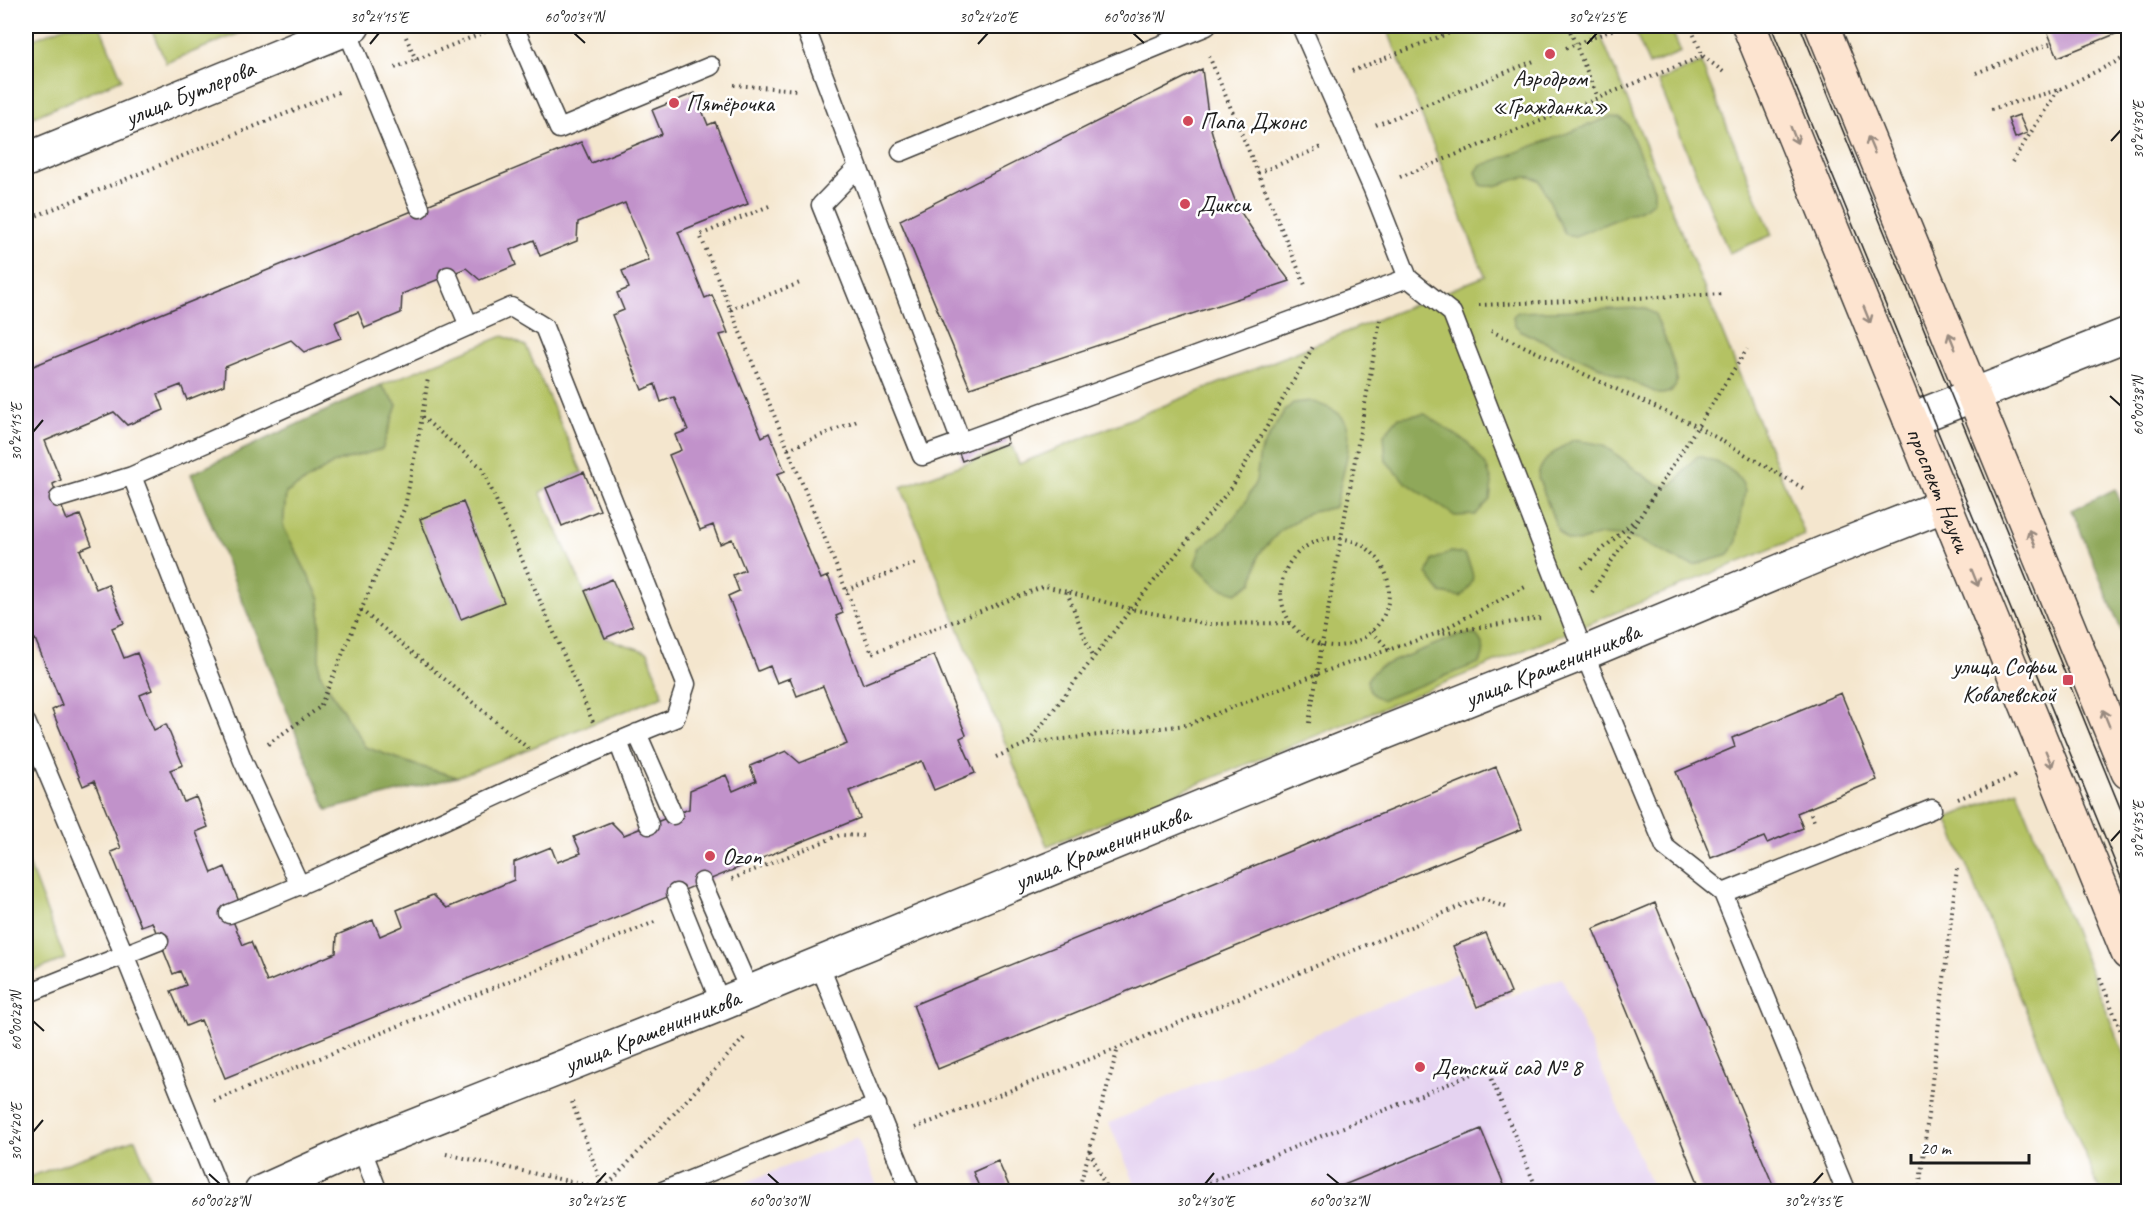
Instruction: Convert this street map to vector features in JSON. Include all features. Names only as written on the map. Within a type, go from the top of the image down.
[{"type":"main road","name":"проспект Науки","points":[[1749,26],[2128,953]]},
{"type":"main road","points":[[1822,26],[2128,772]]},
{"type":"street","name":"улица Бутлерова","points":[[26,160],[349,27]]},
{"type":"street","points":[[1910,420],[2128,334]]},
{"type":"street","name":"улица Крашенинникова","points":[[261,1191],[361,1147],[819,964],[1303,765],[1575,630],[1818,555],[1945,505]]},
{"type":"lane","points":[[514,26],[559,129],[711,66]]},
{"type":"lane","points":[[805,26],[961,442]]},
{"type":"lane","points":[[902,152],[1207,26]]},
{"type":"lane","points":[[1301,26],[1350,136],[1408,278],[1452,313],[1575,630],[1665,847],[1723,894],[1846,1191]]},
{"type":"lane","points":[[349,27],[420,208]]},
{"type":"lane","points":[[858,167],[821,205],[922,456],[1408,278]]},
{"type":"lane","points":[[448,276],[469,326]]},
{"type":"lane","points":[[59,498],[132,476],[511,307],[544,327],[686,684],[675,718],[611,744],[300,886],[229,914]]},
{"type":"lane","points":[[132,476],[243,761],[300,886]]},
{"type":"lane","points":[[26,722],[124,954],[220,1191]]},
{"type":"lane","points":[[637,734],[673,815]]},
{"type":"lane","points":[[611,744],[649,825]]},
{"type":"lane","points":[[1723,894],[1932,809]]},
{"type":"lane","points":[[704,886],[735,998]]},
{"type":"lane","points":[[676,893],[683,910],[735,998]]},
{"type":"lane","points":[[26,994],[159,941]]},
{"type":"lane","points":[[819,964],[911,1191]]},
{"type":"lane","points":[[660,1191],[877,1105]]},
{"type":"lane","points":[[361,1147],[378,1191]]},
{"type":"path","points":[[1326,81],[1467,26]]},
{"type":"path","points":[[1568,26],[1598,98]]},
{"type":"path","points":[[1566,48],[1622,26]]},
{"type":"path","points":[[1690,26],[1703,56],[1725,72],[1730,82]]},
{"type":"path","points":[[26,220],[490,30]]},
{"type":"path","points":[[406,37],[416,60]]},
{"type":"path","points":[[1977,73],[2052,43]]},
{"type":"path","points":[[1206,49],[1307,289]]},
{"type":"path","points":[[1372,188],[1703,56]]},
{"type":"path","points":[[1991,110],[2058,90],[2128,56]]},
{"type":"path","points":[[1258,173],[1534,61]]},
{"type":"path","points":[[729,84],[831,93]]},
{"type":"path","points":[[2012,162],[2058,90]]},
{"type":"path","points":[[768,206],[700,234],[872,653],[1045,586],[1131,609],[1208,624],[1292,623]]},
{"type":"path","points":[[730,309],[800,283]]},
{"type":"path","points":[[1303,765],[1322,644],[1386,286]]},
{"type":"path","points":[[1452,313],[1484,303],[1724,294]]},
{"type":"path","points":[[1028,743],[1131,609],[1232,487],[1337,305]]},
{"type":"path","points":[[1452,313],[1696,426],[1803,488]]},
{"type":"path","points":[[243,761],[320,707],[405,507],[422,417],[430,342]]},
{"type":"path","points":[[1435,634],[1575,630],[1641,515],[1747,349]]},
{"type":"path","points":[[422,417],[482,468],[611,744]]},
{"type":"path","points":[[788,449],[857,421]]},
{"type":"path","points":[[996,757],[1028,743],[1187,724],[1317,674],[1435,634],[1556,581],[1641,515]]},
{"type":"path","points":[[1342,539],[1353,541],[1368,549],[1380,561],[1388,577],[1390,595],[1386,612],[1378,627],[1365,638],[1349,645],[1330,646],[1312,642],[1297,631],[1292,623],[1281,598],[1282,580],[1290,563],[1302,550],[1318,540],[1342,539]]},
{"type":"path","points":[[846,590],[916,563]]},
{"type":"path","points":[[1066,591],[1093,659]]},
{"type":"path","points":[[361,610],[555,770]]},
{"type":"path","points":[[1372,631],[1389,650]]},
{"type":"path","points":[[1932,809],[2017,776]]},
{"type":"path","points":[[704,886],[840,835],[867,836]]},
{"type":"path","points":[[1919,1191],[1957,869]]},
{"type":"path","points":[[890,1138],[1119,1048],[1480,898],[1508,908]]},
{"type":"path","points":[[188,1112],[683,910]]},
{"type":"path","points":[[604,1190],[748,1033]]},
{"type":"path","points":[[1078,1191],[1119,1048]]},
{"type":"path","points":[[1210,1191],[1207,1183],[1487,1068],[1538,1191]]},
{"type":"path","points":[[570,1096],[604,1190]]},
{"type":"path","points":[[1090,1150],[1108,1191]]},
{"type":"path","points":[[445,1154],[604,1190]]},
{"type":"shaded area","name":"Детский сад № 8","points":[[1457,973],[1473,1010],[1562,978],[1654,1191],[1138,1191],[1109,1123]]},
{"type":"shaded area","points":[[857,1138],[879,1191],[724,1191]]},
{"type":"green space","points":[[66,26],[100,26],[122,79],[26,120],[26,42]]},
{"type":"green space","points":[[150,26],[257,26],[166,63]]},
{"type":"green space","points":[[1386,26],[1597,26],[1805,535],[1047,846],[901,487],[1012,446],[1019,464],[1485,276]]},
{"type":"green space","points":[[1650,26],[1670,26],[1681,52],[1649,65],[1635,32]]},
{"type":"green space","points":[[1701,63],[1772,235],[1729,253],[1658,81]]},
{"type":"green space","points":[[1610,117],[1620,118],[1627,124],[1654,189],[1654,201],[1645,208],[1575,236],[1565,234],[1540,181],[1526,177],[1496,186],[1481,185],[1476,172],[1480,166]]},
{"type":"green space","points":[[1644,308],[1655,314],[1676,372],[1675,387],[1666,393],[1659,394],[1521,331],[1514,324],[1513,316],[1518,312]]},
{"type":"green space","points":[[503,336],[526,346],[582,472],[540,492],[605,638],[648,652],[663,696],[457,777],[365,747],[319,672],[320,599],[283,526],[286,493],[336,462],[382,449],[397,405],[381,385]],"holes":[[[420,519],[503,602],[461,619]]]},
{"type":"green space","points":[[381,385],[397,405],[382,449],[336,462],[286,493],[283,526],[320,599],[319,672],[365,747],[457,777],[327,810],[191,474]]},
{"type":"green space","points":[[1311,401],[1340,415],[1348,431],[1348,452],[1335,507],[1308,513],[1281,530],[1259,554],[1253,582],[1236,593],[1218,587],[1195,564],[1201,547],[1225,529],[1245,503],[1256,481],[1260,452],[1283,413],[1293,403]]},
{"type":"green space","points":[[1425,414],[1468,443],[1486,465],[1492,482],[1490,500],[1475,515],[1455,516],[1404,481],[1386,461],[1384,435],[1399,417]]},
{"type":"green space","points":[[1573,440],[1595,443],[1609,449],[1647,478],[1665,486],[1677,481],[1698,456],[1713,460],[1734,473],[1743,484],[1745,491],[1737,541],[1729,555],[1694,565],[1682,562],[1641,541],[1623,536],[1600,535],[1578,542],[1567,540],[1558,531],[1538,477],[1546,460]]},
{"type":"green space","points":[[2115,489],[2128,520],[2128,647],[2072,510]]},
{"type":"green space","points":[[1451,552],[1465,554],[1472,572],[1470,586],[1461,597],[1441,593],[1427,574],[1433,560]]},
{"type":"green space","points":[[1459,635],[1476,635],[1479,639],[1484,652],[1479,663],[1382,700],[1370,690],[1367,680],[1379,667]]},
{"type":"green space","points":[[2017,790],[2128,1064],[2128,1191],[2100,1191],[1947,818]]},
{"type":"green space","points":[[26,857],[65,959],[26,974]]},
{"type":"green space","points":[[135,1139],[156,1191],[26,1191],[26,1178]]},
{"type":"building","points":[[2045,26],[2128,26],[2128,29],[2058,57]]},
{"type":"building","points":[[1202,69],[1209,122],[1222,167],[1238,208],[1290,281],[970,388],[900,220]]},
{"type":"building","points":[[695,93],[708,125],[715,122],[748,204],[678,232],[705,298],[712,295],[720,313],[728,333],[720,335],[762,437],[769,433],[785,471],[777,474],[821,579],[828,576],[843,613],[836,616],[863,684],[934,655],[966,735],[960,738],[975,773],[934,790],[922,761],[849,791],[860,818],[225,1078],[201,1020],[186,1026],[171,991],[186,985],[180,971],[173,974],[152,922],[141,926],[111,852],[121,848],[94,781],[83,786],[52,710],[62,705],[35,639],[26,643],[26,369],[581,142],[591,163],[662,134],[652,110]],"holes":[[[625,203],[649,260],[622,271],[629,288],[617,293],[624,310],[612,315],[642,390],[655,384],[661,402],[674,397],[688,430],[675,435],[681,450],[669,455],[700,530],[713,525],[720,544],[732,539],[745,570],[733,575],[739,591],[728,596],[758,671],[770,666],[777,683],[790,678],[797,696],[823,686],[847,744],[800,763],[786,751],[750,766],[756,781],[733,791],[726,775],[690,790],[689,809],[624,835],[611,822],[574,837],[581,853],[557,862],[551,847],[514,862],[514,880],[447,908],[433,895],[397,910],[403,926],[380,936],[373,920],[337,935],[336,953],[267,982],[251,942],[243,945],[228,909],[240,904],[225,867],[212,873],[196,832],[208,827],[196,797],[184,802],[170,770],[183,765],[166,724],[154,730],[147,714],[140,695],[152,690],[137,653],[124,658],[112,628],[124,623],[108,584],[96,589],[80,550],[92,545],[80,515],[67,520],[53,484],[61,480],[45,441],[114,412],[127,425],[164,410],[158,394],[181,385],[187,400],[224,385],[225,367],[291,340],[304,352],[341,338],[335,322],[358,312],[365,328],[401,313],[402,294],[466,268],[480,280],[516,265],[510,250],[534,240],[540,256],[577,241],[578,222]]]},
{"type":"building","points":[[2019,115],[2027,133],[2015,138],[2008,119]]},
{"type":"building","points":[[1005,435],[1008,443],[962,461],[959,453]]},
{"type":"building","points":[[584,472],[600,510],[562,526],[546,488]]},
{"type":"building","points":[[463,502],[504,602],[461,619],[420,519]]},
{"type":"building","points":[[612,579],[633,626],[605,638],[585,591]]},
{"type":"building","points":[[1841,693],[1877,780],[1797,813],[1803,828],[1767,843],[1764,837],[1711,858],[1676,772],[1735,747],[1732,738]]},
{"type":"building","points":[[1496,767],[1522,829],[938,1069],[913,1005]]},
{"type":"building","points":[[1655,903],[1776,1192],[1702,1192],[1593,929]]},
{"type":"building","points":[[1486,933],[1511,993],[1477,1007],[1453,946]]},
{"type":"building","points":[[1481,1129],[1507,1192],[1329,1192],[1329,1191]]},
{"type":"building","points":[[998,1161],[1009,1186],[998,1192],[981,1192],[973,1172]]},
{"type":"tram line","points":[[1771,26],[2128,894]]},
{"type":"tram line","points":[[1800,26],[2128,827]]},
{"type":"place","name":"Аэродром «Гражданка»","points":[[1550,54]]},
{"type":"place","name":"Пятёрочка","points":[[674,103]]},
{"type":"place","name":"Папа Джонс","points":[[1188,121]]},
{"type":"place","name":"Дикси","points":[[1185,204]]},
{"type":"place","name":"улица Софьи Ковалевской","points":[[2068,680]]},
{"type":"place","name":"Ozon","points":[[710,856]]},
{"type":"place","name":"Детский сад № 8","points":[[1420,1067]]}]
